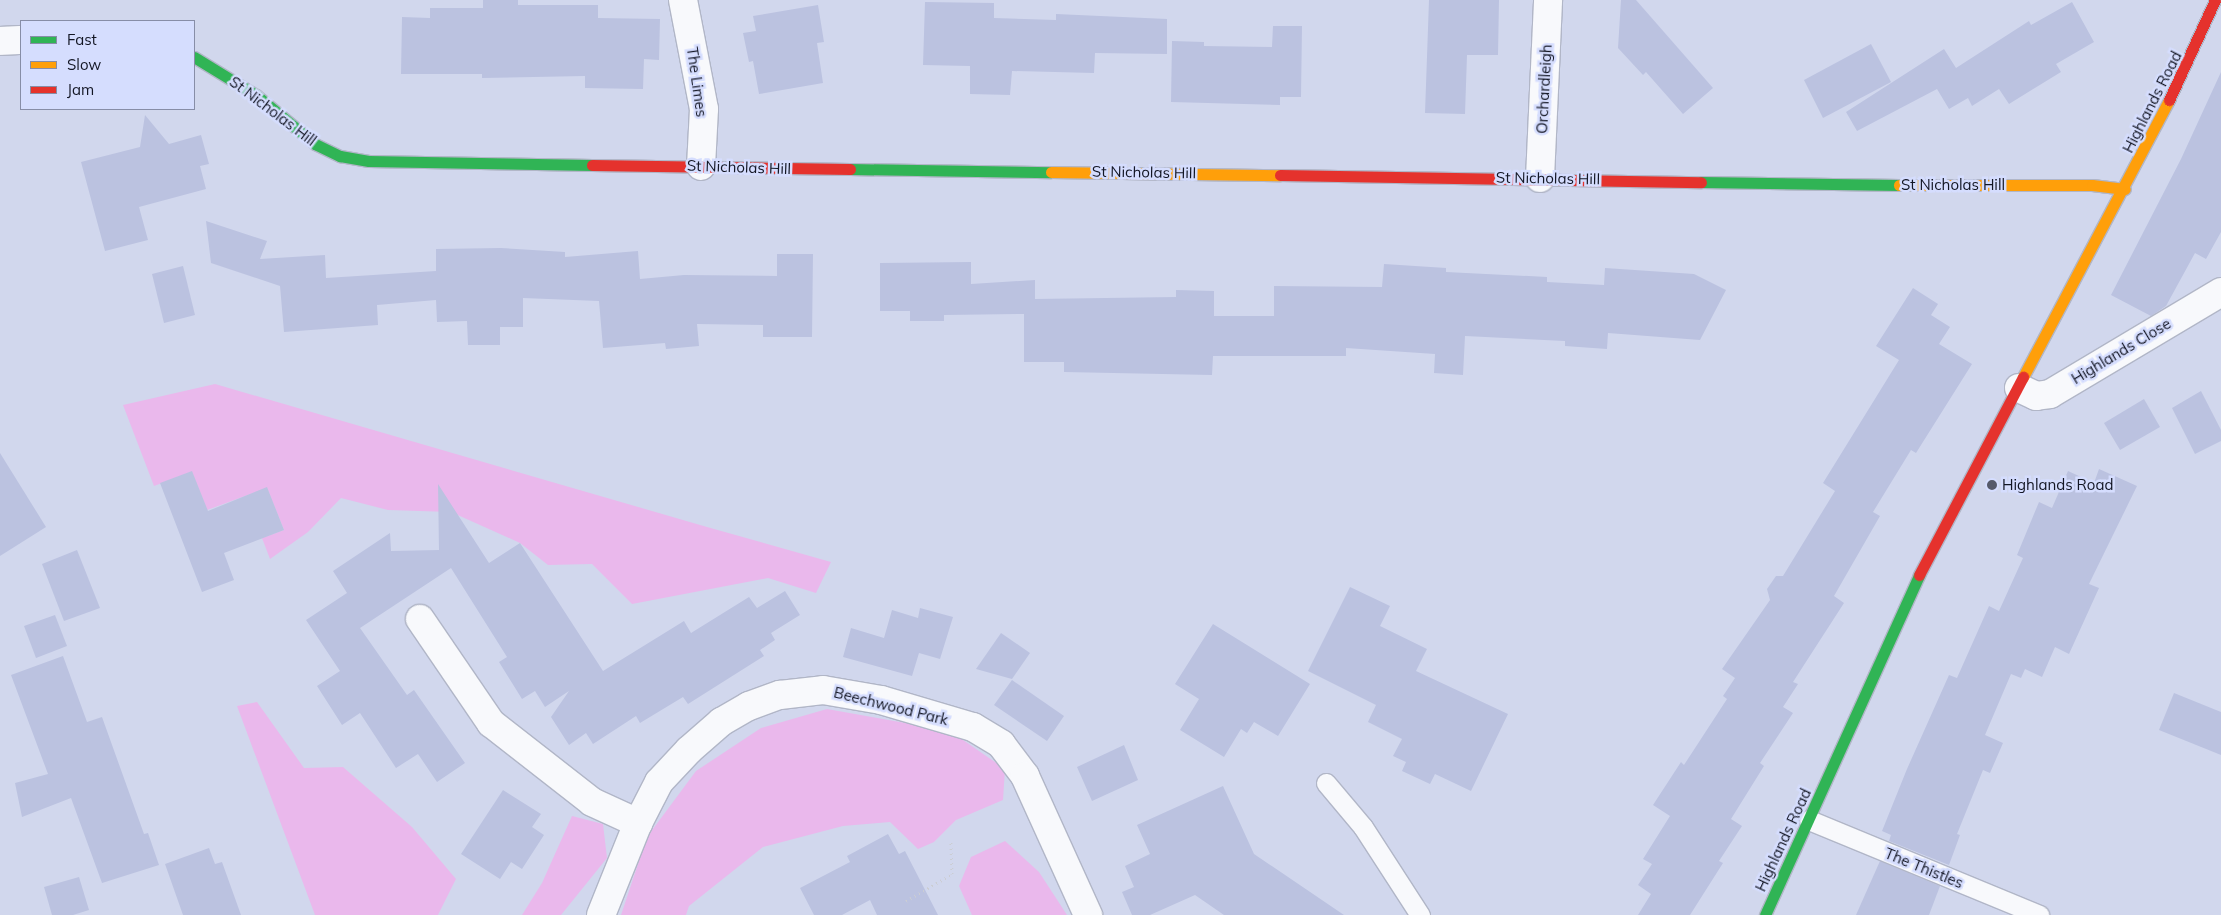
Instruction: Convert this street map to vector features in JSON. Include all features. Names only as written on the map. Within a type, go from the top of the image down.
[{"type":"street","name":"The Limes","points":[[683,0],[704,109],[701,166]]},
{"type":"street","name":"Orchardleigh","points":[[1540,178],[1548,0]]},
{"type":"street","name":"Highlands Road","points":[[1765,915],[1809,820],[1894,625],[2188,67],[2215,0]]},
{"type":"street","points":[[0,41],[20,40]]},
{"type":"street","name":"St Nicholas Hill","points":[[195,59],[256,95],[314,144],[340,156],[369,161],[1867,184],[2092,185],[2125,189]]},
{"type":"street","name":"Highlands Close","points":[[2019,388],[2036,396],[2050,394],[2221,292]]},
{"type":"street","points":[[420,619],[491,723],[592,802],[638,823]]},
{"type":"street","name":"Beechwood Park","points":[[601,915],[638,823],[659,782],[671,769],[721,722],[749,706],[780,695],[823,690],[881,700],[973,727],[1001,744],[1026,776],[1088,915]]},
{"type":"lane","points":[[1326,783],[1363,827],[1420,915]]},
{"type":"lane","name":"The Thistles","points":[[1809,820],[2039,915]]},
{"type":"path","points":[[906,901],[952,874],[951,841]]},
{"type":"shaded area","points":[[215,384],[831,562],[816,593],[768,578],[632,604],[592,564],[548,565],[520,543],[451,512],[388,510],[341,498],[308,532],[270,559],[262,538],[284,530],[267,488],[207,510],[192,472],[154,486],[123,405]]},
{"type":"shaded area","points":[[257,702],[304,768],[343,767],[412,827],[456,879],[438,915],[315,915],[237,706]]},
{"type":"shaded area","points":[[827,709],[950,731],[1005,769],[1003,800],[956,820],[934,842],[918,849],[890,822],[843,826],[763,847],[689,906],[686,915],[621,915],[647,837],[696,771],[761,728]]},
{"type":"shaded area","points":[[572,816],[603,824],[607,858],[561,915],[522,915],[542,883]]},
{"type":"shaded area","points":[[1005,841],[1039,872],[1067,915],[972,915],[959,886],[971,857]]},
{"type":"building","points":[[483,0],[518,0],[518,5],[598,5],[598,18],[660,19],[659,60],[644,59],[643,89],[585,88],[585,76],[482,78],[482,74],[401,74],[402,17],[430,18],[430,8],[483,8]]},
{"type":"building","points":[[1429,0],[1499,0],[1498,55],[1467,55],[1465,114],[1425,113]]},
{"type":"building","points":[[1621,0],[1636,0],[1713,88],[1683,114],[1646,72],[1643,75],[1618,48]]},
{"type":"building","points":[[925,2],[994,3],[994,18],[1056,20],[1056,14],[1167,19],[1167,54],[1095,53],[1094,73],[1012,71],[1010,95],[970,94],[970,66],[923,65]]},
{"type":"building","points":[[2072,2],[2094,42],[2056,64],[2061,72],[2009,104],[1999,89],[1972,106],[1968,98],[1949,109],[1937,89],[1857,131],[1846,112],[1944,49],[1956,68],[2029,21],[2031,25]]},
{"type":"building","points":[[818,5],[824,42],[817,43],[823,83],[759,94],[753,61],[749,62],[743,33],[756,31],[753,16]]},
{"type":"building","points":[[1273,26],[1302,26],[1301,97],[1280,97],[1280,105],[1171,102],[1172,41],[1204,42],[1204,46],[1272,47]]},
{"type":"building","points":[[1871,44],[1891,82],[1823,118],[1804,80]]},
{"type":"building","points":[[2221,72],[2221,232],[2206,259],[2195,253],[2166,306],[2151,316],[2111,295],[2181,159]]},
{"type":"building","points":[[145,115],[169,144],[201,135],[209,164],[200,166],[206,189],[139,207],[148,240],[105,251],[81,162],[140,147]]},
{"type":"building","points":[[206,221],[267,241],[260,259],[325,255],[326,278],[436,271],[436,249],[501,248],[565,252],[565,257],[638,251],[640,279],[684,275],[777,276],[777,254],[813,254],[812,337],[763,337],[763,325],[697,324],[699,346],[666,349],[665,343],[603,348],[599,301],[523,298],[523,327],[500,327],[500,345],[468,345],[467,321],[437,322],[436,300],[377,305],[378,325],[284,332],[280,286],[211,263]]},
{"type":"building","points":[[971,262],[971,284],[1035,280],[1035,299],[1176,297],[1176,290],[1214,291],[1214,316],[1274,316],[1274,286],[1382,287],[1384,264],[1446,268],[1446,272],[1547,277],[1547,282],[1604,285],[1605,268],[1694,274],[1726,290],[1700,340],[1608,333],[1607,349],[1565,346],[1565,341],[1465,336],[1463,375],[1434,373],[1435,354],[1346,348],[1346,356],[1213,356],[1212,375],[1064,372],[1064,362],[1024,362],[1024,314],[944,315],[944,321],[910,321],[910,311],[880,311],[880,263]]},
{"type":"building","points":[[183,266],[195,315],[164,323],[152,274]]},
{"type":"building","points":[[1913,288],[1938,304],[1931,315],[1950,327],[1939,344],[1972,364],[1916,453],[1911,450],[1873,512],[1880,516],[1834,596],[1844,603],[1793,682],[1798,684],[1783,707],[1793,713],[1760,763],[1764,766],[1731,819],[1742,826],[1719,861],[1723,863],[1690,915],[1638,915],[1651,894],[1638,885],[1652,864],[1643,859],[1670,816],[1653,805],[1681,762],[1684,765],[1727,699],[1723,696],[1735,678],[1722,669],[1770,600],[1767,589],[1776,576],[1783,576],[1835,491],[1823,483],[1899,360],[1876,346]]},
{"type":"building","points":[[2201,391],[2221,430],[2221,441],[2195,454],[2172,408]]},
{"type":"building","points":[[2144,399],[2160,427],[2120,450],[2104,423]]},
{"type":"building","points":[[0,453],[46,527],[0,556]]},
{"type":"building","points":[[2099,469],[2137,486],[2089,584],[2099,588],[2069,654],[2055,647],[2042,677],[2025,669],[2021,678],[2011,674],[1985,735],[2003,743],[1990,773],[1983,770],[1957,834],[1960,835],[1949,865],[1889,841],[1891,835],[1882,831],[1907,769],[1949,675],[1957,678],[1989,606],[1999,611],[2023,558],[2017,555],[2039,502],[2052,508],[2068,471],[2094,483]]},
{"type":"building","points":[[192,471],[208,511],[267,487],[284,530],[224,553],[234,580],[202,592],[160,483]]},
{"type":"building","points":[[438,484],[489,563],[520,543],[603,671],[684,621],[691,633],[749,597],[757,608],[785,591],[800,615],[771,633],[775,640],[760,650],[764,656],[688,704],[683,697],[640,723],[636,716],[593,744],[586,733],[569,745],[551,717],[569,691],[545,707],[535,691],[522,699],[499,662],[507,657],[451,568],[360,628],[407,695],[414,690],[465,763],[437,782],[418,754],[396,768],[360,713],[342,725],[317,686],[340,671],[306,620],[347,593],[333,571],[390,533],[391,551],[439,550]]},
{"type":"building","points":[[77,550],[100,608],[64,621],[42,564]]},
{"type":"building","points":[[1350,587],[1390,606],[1380,626],[1427,649],[1416,671],[1508,714],[1471,791],[1435,774],[1430,784],[1402,771],[1406,762],[1393,756],[1402,739],[1368,722],[1376,705],[1308,671]]},
{"type":"building","points":[[920,608],[953,617],[940,659],[919,653],[912,676],[843,657],[851,628],[884,638],[892,610],[918,618]]},
{"type":"building","points":[[55,615],[67,646],[36,658],[24,626]]},
{"type":"building","points":[[1213,624],[1310,684],[1278,736],[1254,722],[1247,733],[1241,729],[1224,757],[1180,730],[1199,699],[1175,684]]},
{"type":"building","points":[[1001,633],[1030,653],[1012,679],[976,669]]},
{"type":"building","points":[[63,656],[87,722],[102,717],[144,834],[148,833],[159,865],[102,883],[71,798],[22,817],[15,783],[48,774],[11,675]]},
{"type":"building","points":[[1012,680],[1064,716],[1047,741],[994,705]]},
{"type":"building","points":[[2174,693],[2221,712],[2221,755],[2159,730]]},
{"type":"building","points":[[1124,745],[1138,780],[1092,801],[1077,767]]},
{"type":"building","points":[[1223,786],[1254,854],[1344,915],[1224,915],[1195,895],[1150,915],[1132,915],[1122,892],[1134,887],[1125,866],[1150,854],[1137,825]]},
{"type":"building","points":[[503,790],[541,814],[532,827],[544,835],[522,869],[511,862],[500,879],[461,854]]},
{"type":"building","points":[[888,834],[899,854],[905,851],[938,915],[877,915],[870,900],[842,915],[814,915],[800,888],[850,862],[847,856]]},
{"type":"building","points":[[209,848],[215,864],[222,862],[241,915],[183,915],[165,864]]},
{"type":"building","points":[[1880,861],[1940,886],[1929,915],[1856,915]]},
{"type":"building","points":[[79,877],[89,910],[73,915],[52,915],[44,887]]},
{"type":"traffic: fast","points":[[195,58],[256,95],[315,144],[340,156],[369,161],[592,165]]},
{"type":"traffic: fast","points":[[850,169],[1051,172]]},
{"type":"traffic: fast","points":[[1701,182],[1899,185]]},
{"type":"traffic: fast","points":[[1765,915],[1919,575]]},
{"type":"traffic: slow","points":[[2023,377],[2169,100]]},
{"type":"traffic: slow","points":[[1051,172],[1280,175]]},
{"type":"traffic: slow","points":[[1899,185],[2092,185],[2125,189]]},
{"type":"traffic: jam","points":[[2169,100],[2215,0]]},
{"type":"traffic: jam","points":[[592,165],[850,169]]},
{"type":"traffic: jam","points":[[1280,175],[1701,182]]},
{"type":"traffic: jam","points":[[1919,575],[2023,377]]},
{"type":"place","name":"Highlands Road","points":[[1992,485]]}]
